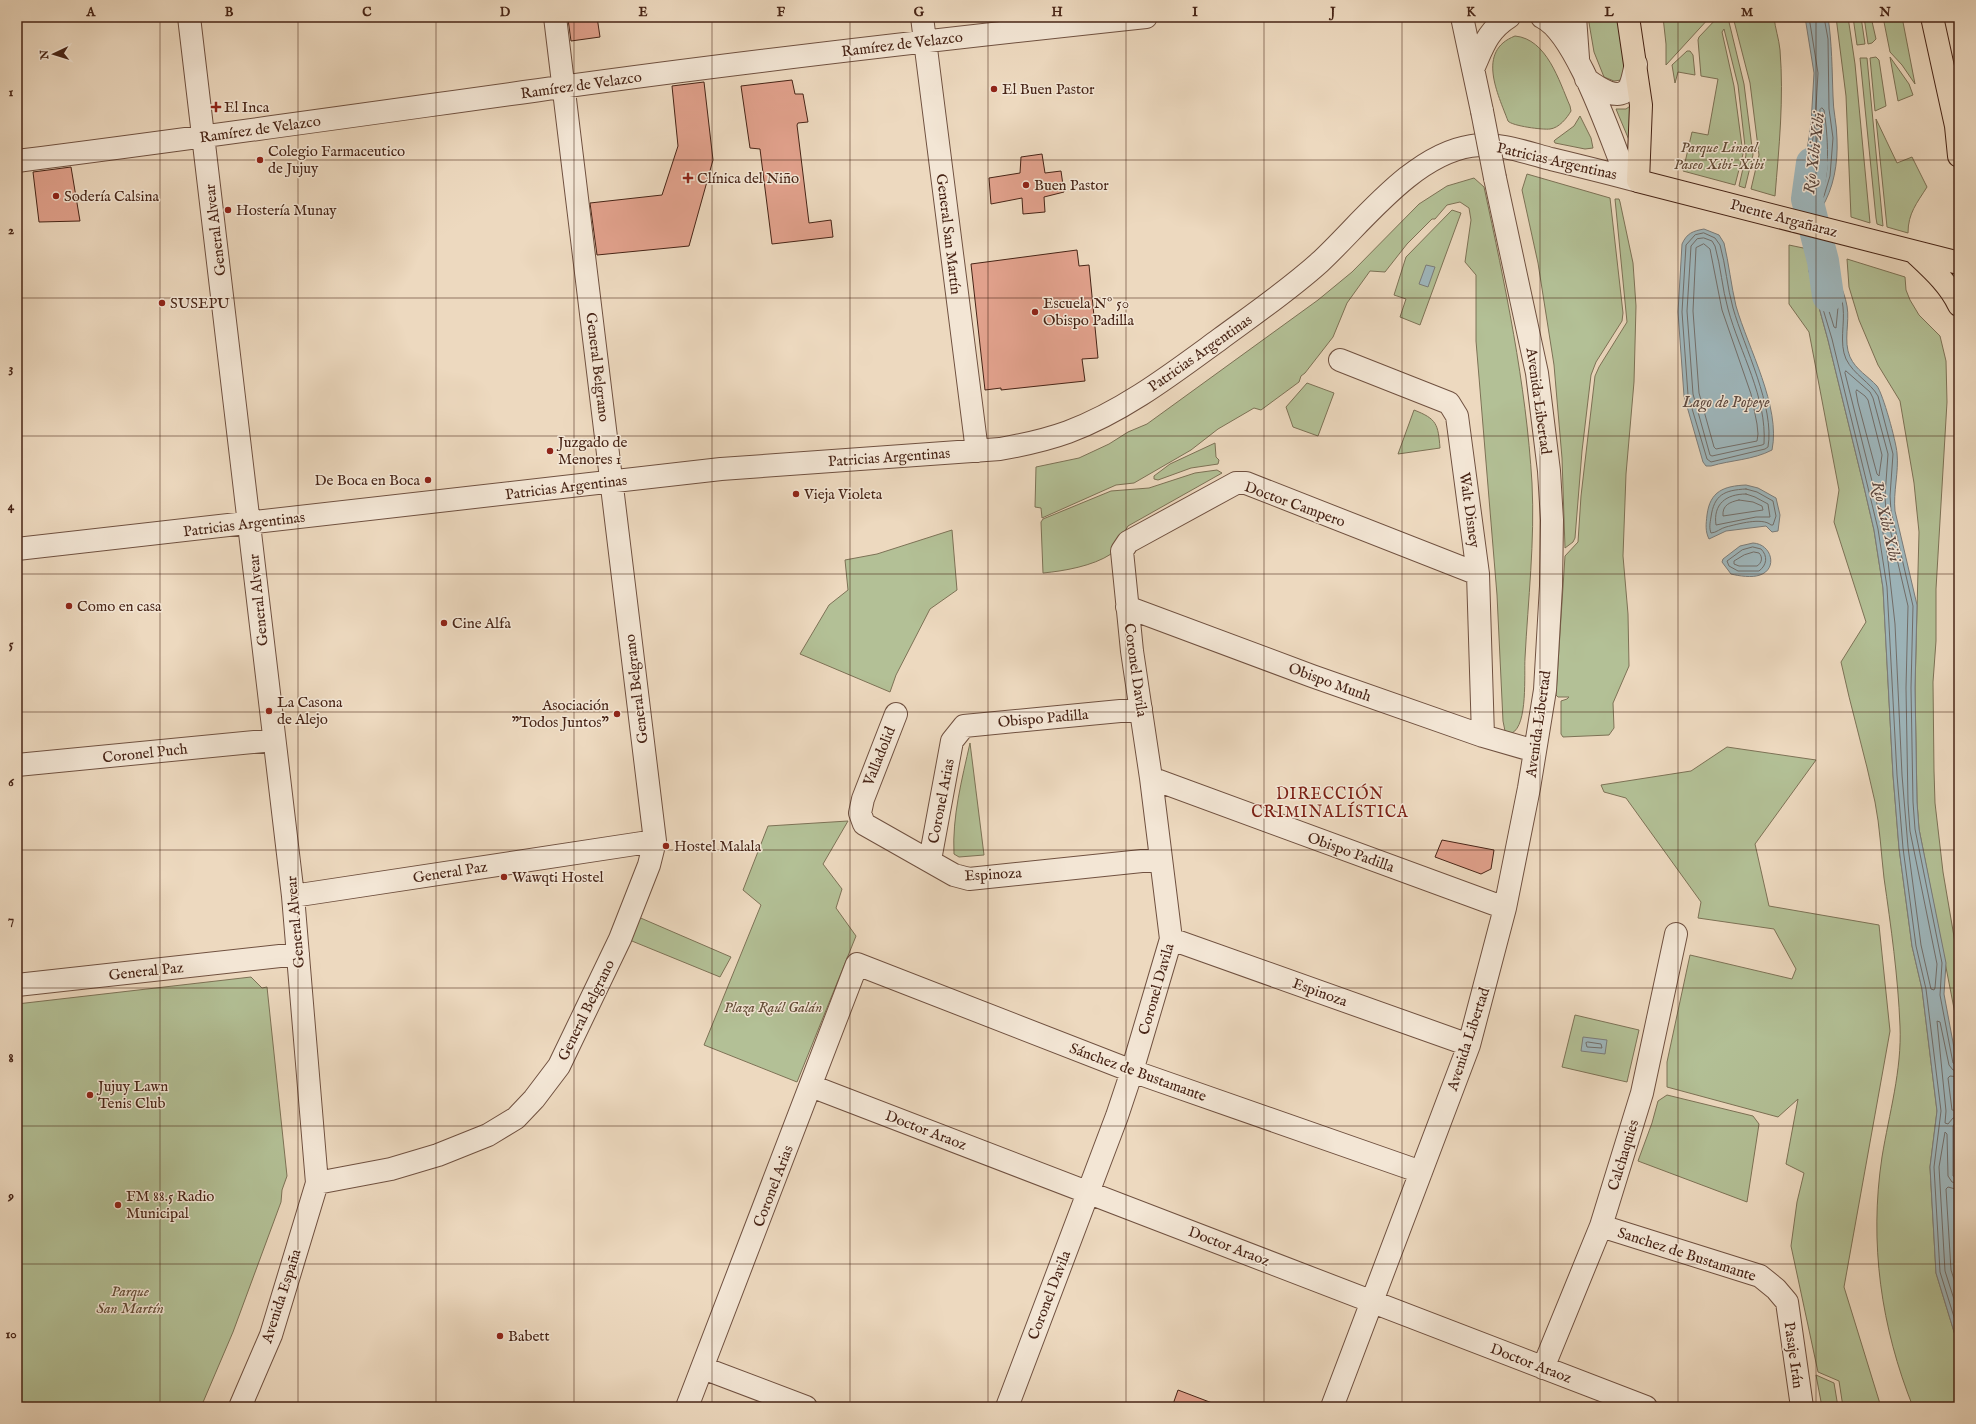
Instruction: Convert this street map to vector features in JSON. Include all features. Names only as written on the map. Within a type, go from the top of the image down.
[{"type":"main road","points":[[1628,17],[1636,64],[1642,119],[1632,179]]},
{"type":"main road","points":[[1932,17],[1956,126],[1959,156]]},
{"type":"main road","name":"Patricias Argentinas","points":[[1632,179],[1662,186]]},
{"type":"main road","name":"Puente Argañaraz","points":[[1662,186],[1910,252],[1959,263]]},
{"type":"main road","points":[[1910,252],[1935,272],[1955,297],[1959,305]]},
{"type":"street","name":"General Alvear","points":[[189,17],[293,896],[317,1183]]},
{"type":"street","name":"General Belgrano","points":[[317,1183],[391,1169],[438,1155],[488,1135],[516,1118],[534,1099],[558,1066],[620,939],[648,866],[655,841],[555,17]]},
{"type":"street","name":"General San Martín","points":[[922,17],[977,451]]},
{"type":"street","name":"Ramírez de Velazco","points":[[17,161],[204,137],[563,87],[925,41],[1146,17]]},
{"type":"street","name":"Avenida Libertad","points":[[1332,1407],[1469,1046],[1505,908],[1536,751],[1545,690],[1551,586],[1552,520],[1549,470],[1537,373],[1462,17]]},
{"type":"street","points":[[1473,69],[1488,36],[1494,28],[1509,17]]},
{"type":"street","points":[[1542,17],[1558,29],[1583,71],[1632,179]]},
{"type":"street","points":[[1575,17],[1583,71],[1601,91],[1616,93],[1624,92],[1630,86],[1636,64]]},
{"type":"street","name":"Patricias Argentinas","points":[[17,549],[721,469],[1000,449],[1055,436],[1101,417],[1132,400],[1189,362],[1281,294],[1325,256],[1396,186],[1450,151],[1470,146],[1497,146],[1632,179]]},
{"type":"street","name":"Walt Disney","points":[[1340,360],[1449,403],[1457,416],[1478,574],[1483,736]]},
{"type":"street","name":"Doctor Campero","points":[[1122,551],[1128,542],[1228,486],[1241,483],[1478,574]]},
{"type":"street","name":"Coronel Davila","points":[[1007,1407],[1132,1072],[1171,939],[1151,778],[1127,607],[1122,551]]},
{"type":"street","name":"Obispo Munh","points":[[1127,607],[1312,676],[1483,736],[1536,751]]},
{"type":"street","name":"Obispo Padilla","points":[[952,741],[964,726],[1141,709]]},
{"type":"street","name":"Valladolid","points":[[863,798],[896,714]]},
{"type":"street","name":"Coronel Puch","points":[[17,765],[274,740]]},
{"type":"street","name":"Coronel Arias","points":[[930,860],[952,741]]},
{"type":"street","name":"Obispo Padilla","points":[[1151,778],[1505,908]]},
{"type":"street","name":"Espinoza","points":[[863,798],[860,813],[864,824],[930,860],[954,875],[969,879],[1161,859]]},
{"type":"street","name":"General Paz","points":[[293,896],[655,841]]},
{"type":"street","name":"Calchaquies","points":[[1544,1368],[1601,1226],[1642,1093],[1676,934]]},
{"type":"street","name":"Espinoza","points":[[1171,939],[1469,1046]]},
{"type":"street","name":"General Paz","points":[[17,985],[298,954]]},
{"type":"street","name":"Coronel Arias","points":[[687,1407],[857,964]]},
{"type":"street","name":"Sánchez de Bustamante","points":[[857,964],[1132,1072],[1421,1172]]},
{"type":"street","name":"Doctor Araoz","points":[[811,1086],[1646,1407]]},
{"type":"street","name":"Avenida España","points":[[240,1407],[270,1335],[317,1183]]},
{"type":"street","name":"Sanchez de Bustamante","points":[[1601,1226],[1760,1276],[1776,1289],[1787,1302]]},
{"type":"street","name":"Pasaje Irán","points":[[1787,1302],[1802,1407]]},
{"type":"street","points":[[703,1368],[806,1407]]},
{"type":"green space","points":[[1588,17],[1618,17],[1626,73],[1621,80],[1614,81],[1604,77],[1594,52]]},
{"type":"green space","points":[[1663,17],[1710,17],[1666,65],[1666,44]]},
{"type":"green space","name":"Parque Lineal Paseo Xibi-Xibi","points":[[1718,17],[1727,17],[1729,22],[1744,84],[1753,155],[1745,188],[1739,186],[1746,155],[1738,85],[1724,29],[1722,32],[1734,86],[1743,154],[1735,185],[1683,171],[1692,132],[1708,135],[1718,79],[1701,76],[1698,40],[1699,37]]},
{"type":"green space","name":"Parque Lineal Paseo Xibi-Xibi","points":[[1733,17],[1774,17],[1780,50],[1781,68],[1780,123],[1775,196],[1751,189],[1759,155],[1750,83]]},
{"type":"green space","points":[[1836,17],[1848,17],[1855,64],[1870,223],[1851,217],[1846,96]]},
{"type":"green space","points":[[1853,17],[1861,17],[1865,44],[1857,45]]},
{"type":"green space","points":[[1864,17],[1871,17],[1876,39],[1872,43],[1868,44]]},
{"type":"green space","points":[[1883,17],[1902,17],[1915,84],[1902,65],[1890,52]]},
{"type":"green space","points":[[1515,36],[1526,39],[1536,45],[1544,53],[1556,74],[1571,111],[1557,127],[1546,129],[1528,127],[1508,121],[1499,98],[1493,74],[1493,62],[1496,52],[1503,43]]},
{"type":"green space","points":[[1687,51],[1690,51],[1693,55],[1695,75],[1678,72],[1675,83],[1672,65]]},
{"type":"green space","points":[[1876,57],[1879,60],[1886,106],[1875,111],[1870,58]]},
{"type":"green space","points":[[1890,57],[1909,84],[1913,95],[1898,101]]},
{"type":"green space","points":[[1860,58],[1867,58],[1883,226],[1877,224],[1876,218]]},
{"type":"green space","points":[[1633,104],[1629,140],[1616,109],[1626,109]]},
{"type":"green space","points":[[1580,116],[1591,138],[1593,148],[1585,149],[1555,143],[1555,140],[1574,126]]},
{"type":"green space","points":[[1876,119],[1897,163],[1912,157],[1927,187],[1911,214],[1908,233],[1887,227]]},
{"type":"green space","points":[[1527,174],[1610,198],[1623,313],[1622,321],[1596,362],[1591,375],[1582,451],[1575,538],[1573,542],[1565,548],[1562,458],[1554,365],[1538,263],[1522,190]]},
{"type":"green space","points":[[1474,178],[1484,187],[1507,297],[1525,408],[1532,483],[1533,527],[1524,698],[1521,720],[1517,728],[1512,733],[1505,731],[1503,721],[1497,595],[1476,341],[1476,275],[1465,262],[1471,220],[1469,208],[1460,202],[1447,205],[1435,219],[1432,219],[1407,244],[1385,272],[1370,271],[1347,303],[1333,337],[1301,376],[1299,382],[1261,410],[1254,408],[1218,429],[1191,450],[1134,483],[1116,485],[1042,518],[1041,508],[1035,507],[1036,467],[1079,458],[1109,444],[1128,432],[1147,424],[1318,300],[1352,272],[1419,204],[1447,186]]},
{"type":"green space","points":[[1615,199],[1619,199],[1620,202],[1633,263],[1636,306],[1634,382],[1626,474],[1623,556],[1628,614],[1629,666],[1613,703],[1614,728],[1609,735],[1563,737],[1561,734],[1561,701],[1569,697],[1558,697],[1556,695],[1565,556],[1578,542],[1581,496],[1595,376],[1627,322]]},
{"type":"green space","points":[[1452,210],[1461,213],[1420,325],[1400,317],[1406,299],[1394,295],[1406,257]]},
{"type":"green space","points":[[1789,245],[1808,249],[1809,271],[1828,340],[1864,487],[1874,530],[1883,588],[1893,775],[1899,848],[1912,946],[1922,989],[1937,1111],[1930,1167],[1936,1273],[1959,1348],[1959,1407],[1913,1407],[1893,1346],[1881,1284],[1878,1253],[1878,1189],[1899,1059],[1900,1026],[1898,989],[1877,811],[1841,662],[1866,622],[1834,522],[1839,490],[1809,332],[1789,304]]},
{"type":"green space","points":[[1847,259],[1905,277],[1906,290],[1910,300],[1919,315],[1940,336],[1946,361],[1947,402],[1936,589],[1936,641],[1933,682],[1934,771],[1935,803],[1943,872],[1959,966],[1959,1034],[1919,829],[1917,802],[1915,688],[1919,532],[1914,483],[1900,401],[1878,365],[1859,320],[1849,287]]},
{"type":"green space","points":[[1307,383],[1334,393],[1318,436],[1293,427],[1286,407]]},
{"type":"green space","points":[[1414,410],[1427,416],[1435,423],[1440,448],[1398,454]]},
{"type":"green space","points":[[1215,443],[1216,457],[1219,460],[1218,464],[1191,468],[1158,480],[1154,479],[1154,476],[1170,464]]},
{"type":"green space","points":[[1217,470],[1222,473],[1128,526],[1111,554],[1087,565],[1043,573],[1041,522],[1043,519],[1111,491],[1149,488],[1195,473]]},
{"type":"green space","points":[[952,530],[957,590],[930,609],[896,675],[890,692],[800,654],[829,605],[848,590],[845,560],[877,554]]},
{"type":"green space","points":[[970,743],[984,855],[959,857],[954,854],[956,812]]},
{"type":"green space","points":[[1727,747],[1816,760],[1755,844],[1769,906],[1879,925],[1890,1031],[1844,1287],[1881,1407],[1843,1407],[1839,1381],[1818,1372],[1791,1246],[1797,1202],[1804,1173],[1786,1164],[1798,1099],[1778,1117],[1667,1087],[1667,1062],[1690,955],[1792,979],[1796,969],[1774,929],[1698,918],[1701,902],[1626,798],[1604,792],[1601,785],[1691,771]]},
{"type":"green space","name":"Plaza Raúl Galán","points":[[848,821],[823,864],[842,889],[836,908],[856,936],[797,1082],[704,1045],[761,905],[743,890],[768,826]]},
{"type":"green space","points":[[636,916],[731,957],[720,977],[627,939]]},
{"type":"green space","name":"Parque San Martín","points":[[251,977],[262,988],[267,987],[287,1176],[282,1190],[281,1202],[233,1332],[201,1407],[17,1407],[17,1004]]},
{"type":"green space","points":[[1575,1015],[1639,1030],[1627,1082],[1562,1067]]},
{"type":"green space","points":[[1667,1095],[1753,1116],[1759,1124],[1747,1202],[1638,1161],[1652,1123],[1658,1101]]},
{"type":"green space","points":[[1816,1375],[1834,1383],[1838,1407],[1822,1407]]},
{"type":"water","points":[[1805,17],[1828,17],[1832,56],[1833,102],[1837,133],[1837,157],[1832,184],[1821,209],[1791,201],[1806,157],[1811,124],[1814,73]]},
{"type":"water","name":"Lago de Popeye","points":[[1704,229],[1719,235],[1724,243],[1736,306],[1768,397],[1774,433],[1772,450],[1750,458],[1711,466],[1706,466],[1703,462],[1684,396],[1678,312],[1682,244],[1686,237],[1691,233]]},
{"type":"water","points":[[1808,249],[1829,254],[1847,306],[1847,345],[1850,357],[1855,366],[1877,386],[1880,391],[1889,418],[1897,453],[1895,511],[1917,605],[1915,688],[1917,802],[1919,829],[1946,963],[1944,994],[1957,1064],[1958,1111],[1956,1162],[1959,1208],[1959,1348],[1936,1273],[1930,1167],[1937,1111],[1922,989],[1912,946],[1899,848],[1893,775],[1883,588],[1874,530],[1864,487],[1828,340],[1809,271]]},
{"type":"water","points":[[1426,265],[1435,267],[1428,287],[1419,284]]},
{"type":"water","points":[[1746,485],[1758,488],[1776,498],[1780,515],[1778,531],[1772,532],[1766,526],[1726,531],[1709,539],[1706,524],[1711,500],[1719,491],[1731,487]]},
{"type":"water","points":[[1753,543],[1759,544],[1768,552],[1771,563],[1769,568],[1766,572],[1757,576],[1731,574],[1722,562],[1723,559],[1740,546]]},
{"type":"water","points":[[1583,1037],[1607,1040],[1605,1054],[1581,1051]]},
{"type":"pier","points":[[1789,199],[1823,209],[1820,211],[1790,203]]},
{"type":"building","points":[[597,17],[600,37],[571,41],[568,19]]},
{"type":"building","points":[[792,80],[795,94],[803,94],[808,122],[798,123],[797,125],[809,223],[831,220],[833,237],[772,244],[760,149],[750,148],[741,86]]},
{"type":"building","name":"Clínica del Niño","points":[[704,82],[713,160],[689,246],[597,255],[590,203],[662,195],[678,146],[672,86]]},
{"type":"building","name":"Buen Pastor","points":[[1042,154],[1045,173],[1061,171],[1064,192],[1044,197],[1045,212],[1023,214],[1022,198],[991,204],[989,178],[1020,173],[1021,157]]},
{"type":"building","name":"Sodería Calsina","points":[[71,167],[80,221],[39,222],[33,172]]},
{"type":"building","name":"Escuela Nº 50 Obispo Padilla","points":[[1077,250],[1079,266],[1089,265],[1098,358],[1082,359],[1085,381],[1001,390],[1001,388],[985,390],[971,264]]},
{"type":"building","points":[[1442,840],[1494,850],[1491,869],[1481,874],[1435,857]]},
{"type":"building","points":[[1178,1390],[1220,1406],[1172,1407]]},
{"type":"waterway","name":"Río Xibi Xibi","points":[[1812,163],[1807,199],[1823,261],[1828,296]]},
{"type":"place","name":"El Buen Pastor","points":[[994,89]]},
{"type":"place","name":"El Inca","points":[[216,107]]},
{"type":"place","name":"Colegio Farmaceutico de Jujuy","points":[[260,160]]},
{"type":"place","name":"Clínica del Niño","points":[[688,178]]},
{"type":"place","name":"Buen Pastor","points":[[1026,185]]},
{"type":"place","name":"Sodería Calsina","points":[[56,196]]},
{"type":"place","name":"Hostería Munay","points":[[228,210]]},
{"type":"place","name":"SUSEPU","points":[[162,303]]},
{"type":"place","name":"Escuela Nº 50 Obispo Padilla","points":[[1035,312]]},
{"type":"place","name":"Juzgado de Menores 1","points":[[550,451]]},
{"type":"place","name":"De Boca en Boca","points":[[428,480]]},
{"type":"place","name":"Vieja Violeta","points":[[796,494]]},
{"type":"place","name":"Como en casa","points":[[69,606]]},
{"type":"place","name":"Cine Alfa","points":[[444,623]]},
{"type":"place","name":"La Casona de Alejo","points":[[269,711]]},
{"type":"place","name":"Asociación \"Todos Juntos\"","points":[[617,714]]},
{"type":"place","name":"Hostel Malala","points":[[666,846]]},
{"type":"place","name":"Wawqti Hostel","points":[[504,877]]},
{"type":"place","name":"Jujuy Lawn Tenis Club","points":[[90,1095]]},
{"type":"place","name":"FM 88.5 Radio Municipal","points":[[118,1205]]},
{"type":"place","name":"Babett","points":[[500,1336]]},
{"type":"district","name":"DIRECCIÓN CRIMINALÍSTICA","points":[[1330,802]]}]
